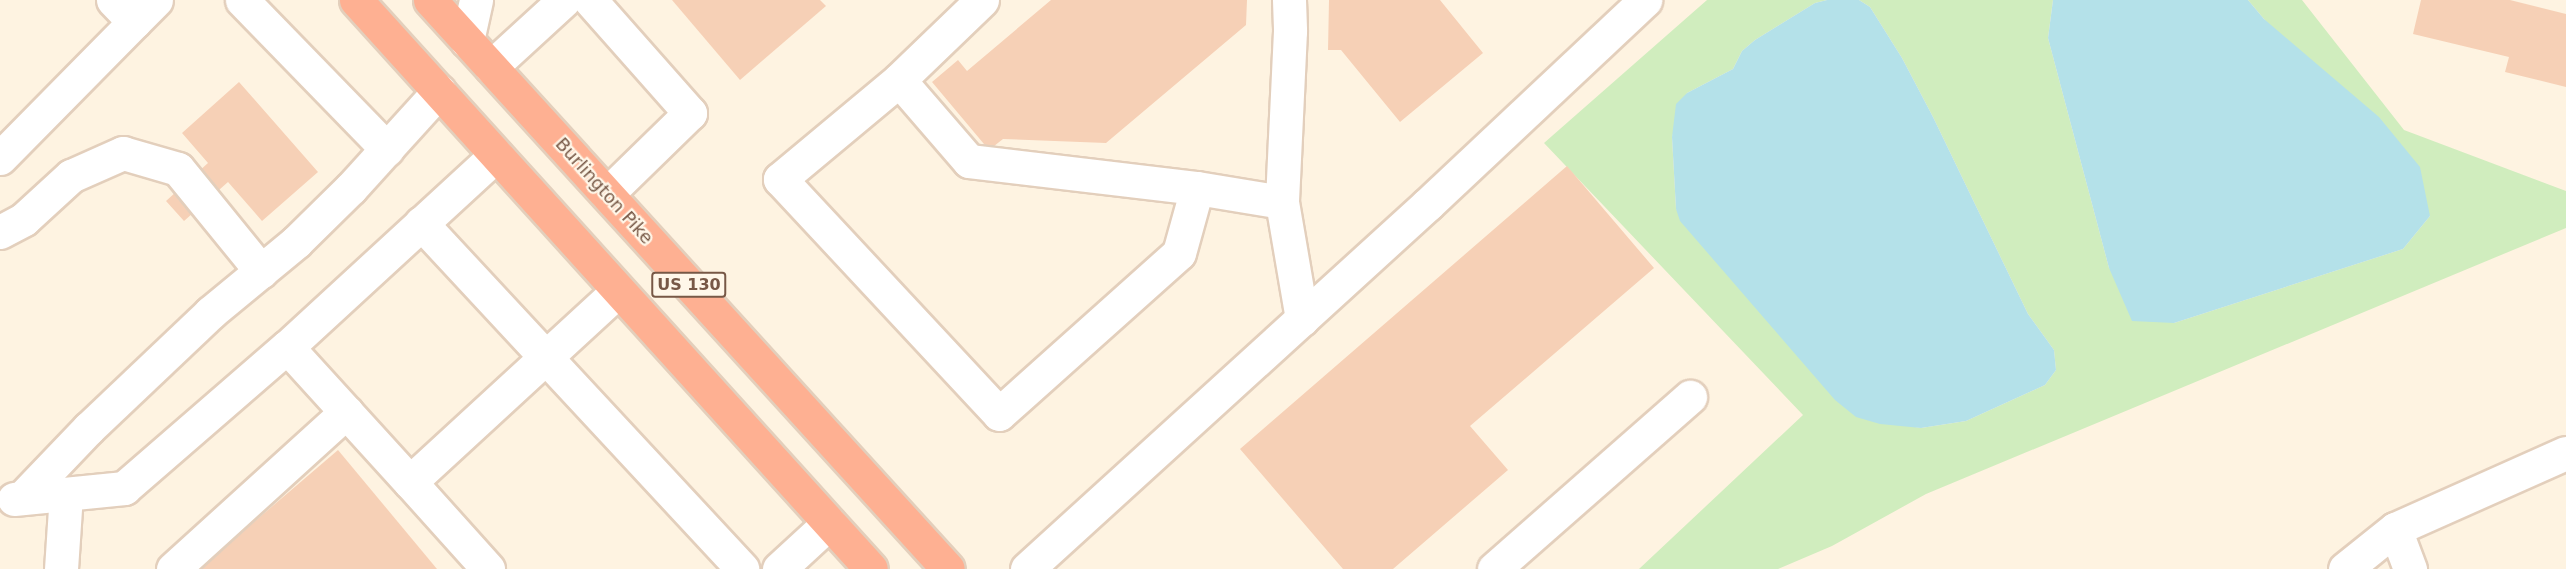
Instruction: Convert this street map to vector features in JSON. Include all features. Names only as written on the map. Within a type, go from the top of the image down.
[{"type":"highway","name":"US 130","points":[[356,0],[871,569]]},
{"type":"highway","name":"Burlington Pike","points":[[430,0],[948,569]]},
{"type":"lane","points":[[242,0],[387,149]]},
{"type":"lane","points":[[467,41],[476,0]]},
{"type":"lane","points":[[491,67],[564,0]]},
{"type":"lane","points":[[590,0],[690,113],[607,194]]},
{"type":"lane","points":[[982,0],[899,80],[780,179],[999,414],[1179,254],[1197,189]]},
{"type":"lane","points":[[1289,0],[1282,202],[1302,319]]},
{"type":"lane","points":[[1027,569],[1302,319],[1645,0]]},
{"type":"lane","points":[[0,158],[134,7]]},
{"type":"lane","points":[[899,80],[969,161],[1197,189],[1282,202]]},
{"type":"lane","points":[[11,500],[210,313],[296,242],[439,92]]},
{"type":"lane","points":[[0,232],[24,219],[71,176],[123,153],[178,169],[261,271]]},
{"type":"lane","points":[[11,500],[124,488],[287,347],[496,155]]},
{"type":"lane","points":[[421,223],[742,569]]},
{"type":"lane","points":[[410,482],[618,291]]},
{"type":"lane","points":[[287,347],[488,569]]},
{"type":"lane","points":[[1494,569],[1690,397]]},
{"type":"lane","points":[[173,569],[346,412]]},
{"type":"lane","points":[[2344,569],[2395,529],[2566,453]]},
{"type":"lane","points":[[61,569],[66,494]]},
{"type":"lane","points":[[779,569],[829,523]]},
{"type":"lane","points":[[2395,529],[2410,569]]},
{"type":"green space","points":[[1707,0],[1827,0],[1815,3],[1755,40],[1742,51],[1733,69],[1687,93],[1672,137],[1676,209],[1909,426],[1921,428],[1966,421],[2045,385],[2056,370],[2054,350],[2028,314],[1902,58],[1870,7],[1859,0],[2053,0],[2048,38],[2109,268],[2174,323],[2403,249],[2430,216],[2248,0],[2302,0],[2404,130],[2566,191],[2566,228],[1926,494],[1832,546],[1778,569],[1639,569],[1803,415],[1544,143]]},
{"type":"water","points":[[1827,0],[1859,0],[1870,7],[1902,58],[1933,117],[2028,314],[2054,350],[2056,370],[2045,385],[1966,421],[1921,428],[1880,424],[1856,417],[1835,400],[1680,221],[1676,209],[1672,137],[1676,104],[1687,93],[1733,69],[1742,51],[1755,40],[1815,3]]},
{"type":"water","points":[[2053,0],[2248,0],[2264,19],[2379,117],[2420,167],[2430,216],[2403,249],[2174,323],[2132,321],[2109,268],[2048,38]]},
{"type":"building","points":[[672,0],[820,0],[826,6],[740,80]]},
{"type":"building","points":[[1051,0],[1247,0],[1246,25],[1106,143],[1003,139],[989,150],[932,82],[958,60],[967,71]]},
{"type":"building","points":[[1329,0],[1440,0],[1483,53],[1400,122],[1341,50],[1328,50]]},
{"type":"building","points":[[2421,0],[2510,0],[2566,14],[2566,87],[2505,72],[2509,57],[2413,34]]},
{"type":"building","points":[[239,82],[318,172],[262,221],[228,182],[184,221],[166,201],[208,163],[182,133]]},
{"type":"building","points":[[1567,166],[1654,268],[1470,426],[1508,470],[1393,569],[1343,569],[1240,449]]},
{"type":"building","points":[[338,450],[437,569],[199,569]]}]
